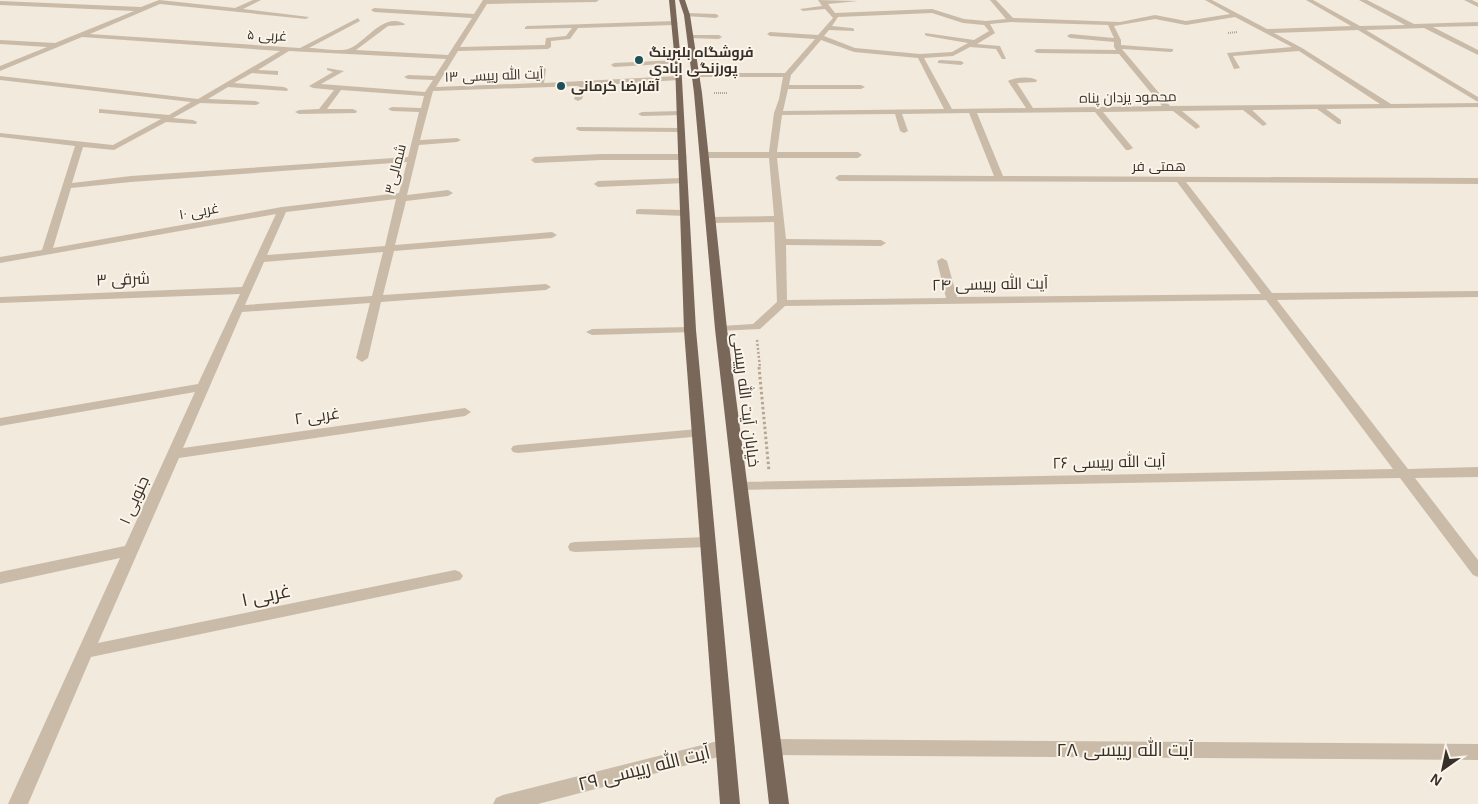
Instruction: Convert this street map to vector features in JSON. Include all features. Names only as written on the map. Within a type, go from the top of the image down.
[{"type":"main road","name":"خیابان آیت الله رییسی","points":[[672,0],[678,78],[705,155],[721,329],[779,804]]},
{"type":"main road","name":"خیابان آیت الله رییسی","points":[[682,0],[687,15],[695,75],[690,113],[681,130],[690,330],[730,804]]},
{"type":"street","points":[[236,10],[258,0]]},
{"type":"street","points":[[485,1],[596,0]]},
{"type":"street","points":[[993,0],[1011,20]]},
{"type":"street","points":[[1209,0],[1226,0]]},
{"type":"street","points":[[1209,0],[1300,49],[1389,106]]},
{"type":"street","points":[[1309,0],[1478,100]]},
{"type":"street","points":[[1362,0],[1413,26]]},
{"type":"street","points":[[1467,0],[1478,5]]},
{"type":"street","points":[[0,68],[162,1],[306,17]]},
{"type":"street","name":"شمالی۳","points":[[362,358],[429,92],[485,1]]},
{"type":"street","points":[[803,9],[824,3],[855,1]]},
{"type":"street","points":[[0,3],[144,9]]},
{"type":"street","points":[[721,329],[756,327],[782,303],[781,242],[773,155],[778,113],[787,76],[836,18],[824,3]]},
{"type":"street","points":[[374,10],[476,16]]},
{"type":"street","points":[[833,15],[872,15],[880,12],[932,11],[963,21],[986,23],[1011,20],[1120,24],[1155,17],[1186,23],[1236,14]]},
{"type":"street","points":[[687,15],[716,16]]},
{"type":"street","points":[[302,49],[358,20]]},
{"type":"street","points":[[527,28],[674,23]]},
{"type":"street","points":[[921,58],[953,54],[972,44],[993,32],[986,23]]},
{"type":"street","points":[[349,52],[387,24],[402,24]]},
{"type":"street","points":[[1110,24],[1119,46],[1172,109],[1196,127]]},
{"type":"street","points":[[1267,30],[1478,24]]},
{"type":"street","points":[[1424,26],[1478,53]]},
{"type":"street","name":"غربی ۵","points":[[82,35],[349,52],[453,53],[548,47],[548,39],[568,38],[576,27]]},
{"type":"street","points":[[827,28],[852,30]]},
{"type":"street","points":[[770,34],[820,37],[854,50],[961,63]]},
{"type":"street","points":[[928,34],[972,44],[998,47],[1004,58]]},
{"type":"street","points":[[1070,36],[1119,46],[1171,50]]},
{"type":"street","points":[[690,37],[718,37]]},
{"type":"street","points":[[0,42],[58,45]]},
{"type":"street","points":[[1037,51],[1119,46]]},
{"type":"street","points":[[0,135],[114,148],[288,48]]},
{"type":"street","points":[[1236,68],[1229,54],[1300,49]]},
{"type":"street","points":[[921,58],[949,111]]},
{"type":"street","points":[[614,65],[678,62]]},
{"type":"street","name":"آیت الله رییسی ۱۳","points":[[329,69],[340,71],[313,86],[429,92],[678,78]]},
{"type":"street","points":[[540,86],[542,69]]},
{"type":"street","points":[[250,71],[275,73]]},
{"type":"street","points":[[695,75],[787,76]]},
{"type":"street","points":[[0,78],[198,101],[256,103]]},
{"type":"street","points":[[408,78],[437,78]]},
{"type":"street","points":[[1030,110],[1012,80],[1033,80]]},
{"type":"street","points":[[578,99],[584,84]]},
{"type":"street","points":[[226,85],[284,89]]},
{"type":"street","points":[[785,87],[861,87]]},
{"type":"street","points":[[321,112],[339,88]]},
{"type":"street","name":"محمود یزدان پناه","points":[[778,113],[1478,105]]},
{"type":"street","points":[[1319,107],[1338,122]]},
{"type":"street","points":[[1245,108],[1263,124]]},
{"type":"street","points":[[392,109],[424,110]]},
{"type":"street","points":[[1098,110],[1129,148]]},
{"type":"street","points":[[102,111],[193,122]]},
{"type":"street","points":[[299,112],[353,111]]},
{"type":"street","points":[[972,111],[1000,179]]},
{"type":"street","points":[[898,112],[904,131]]},
{"type":"street","points":[[642,114],[690,113]]},
{"type":"street","points":[[580,129],[681,130]]},
{"type":"street","points":[[415,143],[457,140]]},
{"type":"street","points":[[46,253],[80,144]]},
{"type":"street","points":[[705,155],[858,155]]},
{"type":"street","points":[[535,160],[602,157],[683,157]]},
{"type":"street","points":[[67,186],[131,179],[412,159]]},
{"type":"street","name":"همتی فر","points":[[839,178],[1478,181]]},
{"type":"street","points":[[1179,179],[1478,571]]},
{"type":"street","points":[[598,184],[683,181]]},
{"type":"street","name":"غربی ۱۰","points":[[0,260],[282,210],[448,193]]},
{"type":"street","name":"جنوبی ۱","points":[[18,804],[282,210]]},
{"type":"street","points":[[639,212],[685,213]]},
{"type":"street","points":[[710,220],[779,219]]},
{"type":"street","points":[[261,259],[552,235]]},
{"type":"street","points":[[781,242],[881,243]]},
{"type":"street","points":[[942,261],[952,301]]},
{"type":"street","points":[[238,309],[546,287]]},
{"type":"street","name":"شرقی ۳","points":[[0,300],[246,290]]},
{"type":"street","name":"آیت الله رییسی ۲۴","points":[[782,303],[1478,294]]},
{"type":"street","points":[[592,332],[690,330]]},
{"type":"street","points":[[0,422],[204,387]]},
{"type":"street","name":"غربی ۲","points":[[174,454],[465,412]]},
{"type":"street","points":[[518,450],[698,433]]},
{"type":"street","name":"آیت الله رییسی ۲۶","points":[[740,487],[1478,472]]},
{"type":"street","points":[[575,547],[707,542]]},
{"type":"street","points":[[0,578],[131,550]]},
{"type":"street","name":"غربی ۱","points":[[85,652],[455,576]]},
{"type":"street","name":"آیت الله رییسی ۲۹","points":[[503,804],[726,747]]},
{"type":"street","name":"آیت الله رییسی ۲۸","points":[[772,747],[1478,752]]},
{"type":"path","points":[[756,327],[771,486]]},
{"type":"place","name":"فروشگاه بلبرینگ پورزنگی ابادی","points":[[639,60]]},
{"type":"place","name":"آقارضا کرمانی","points":[[561,86]]}]
